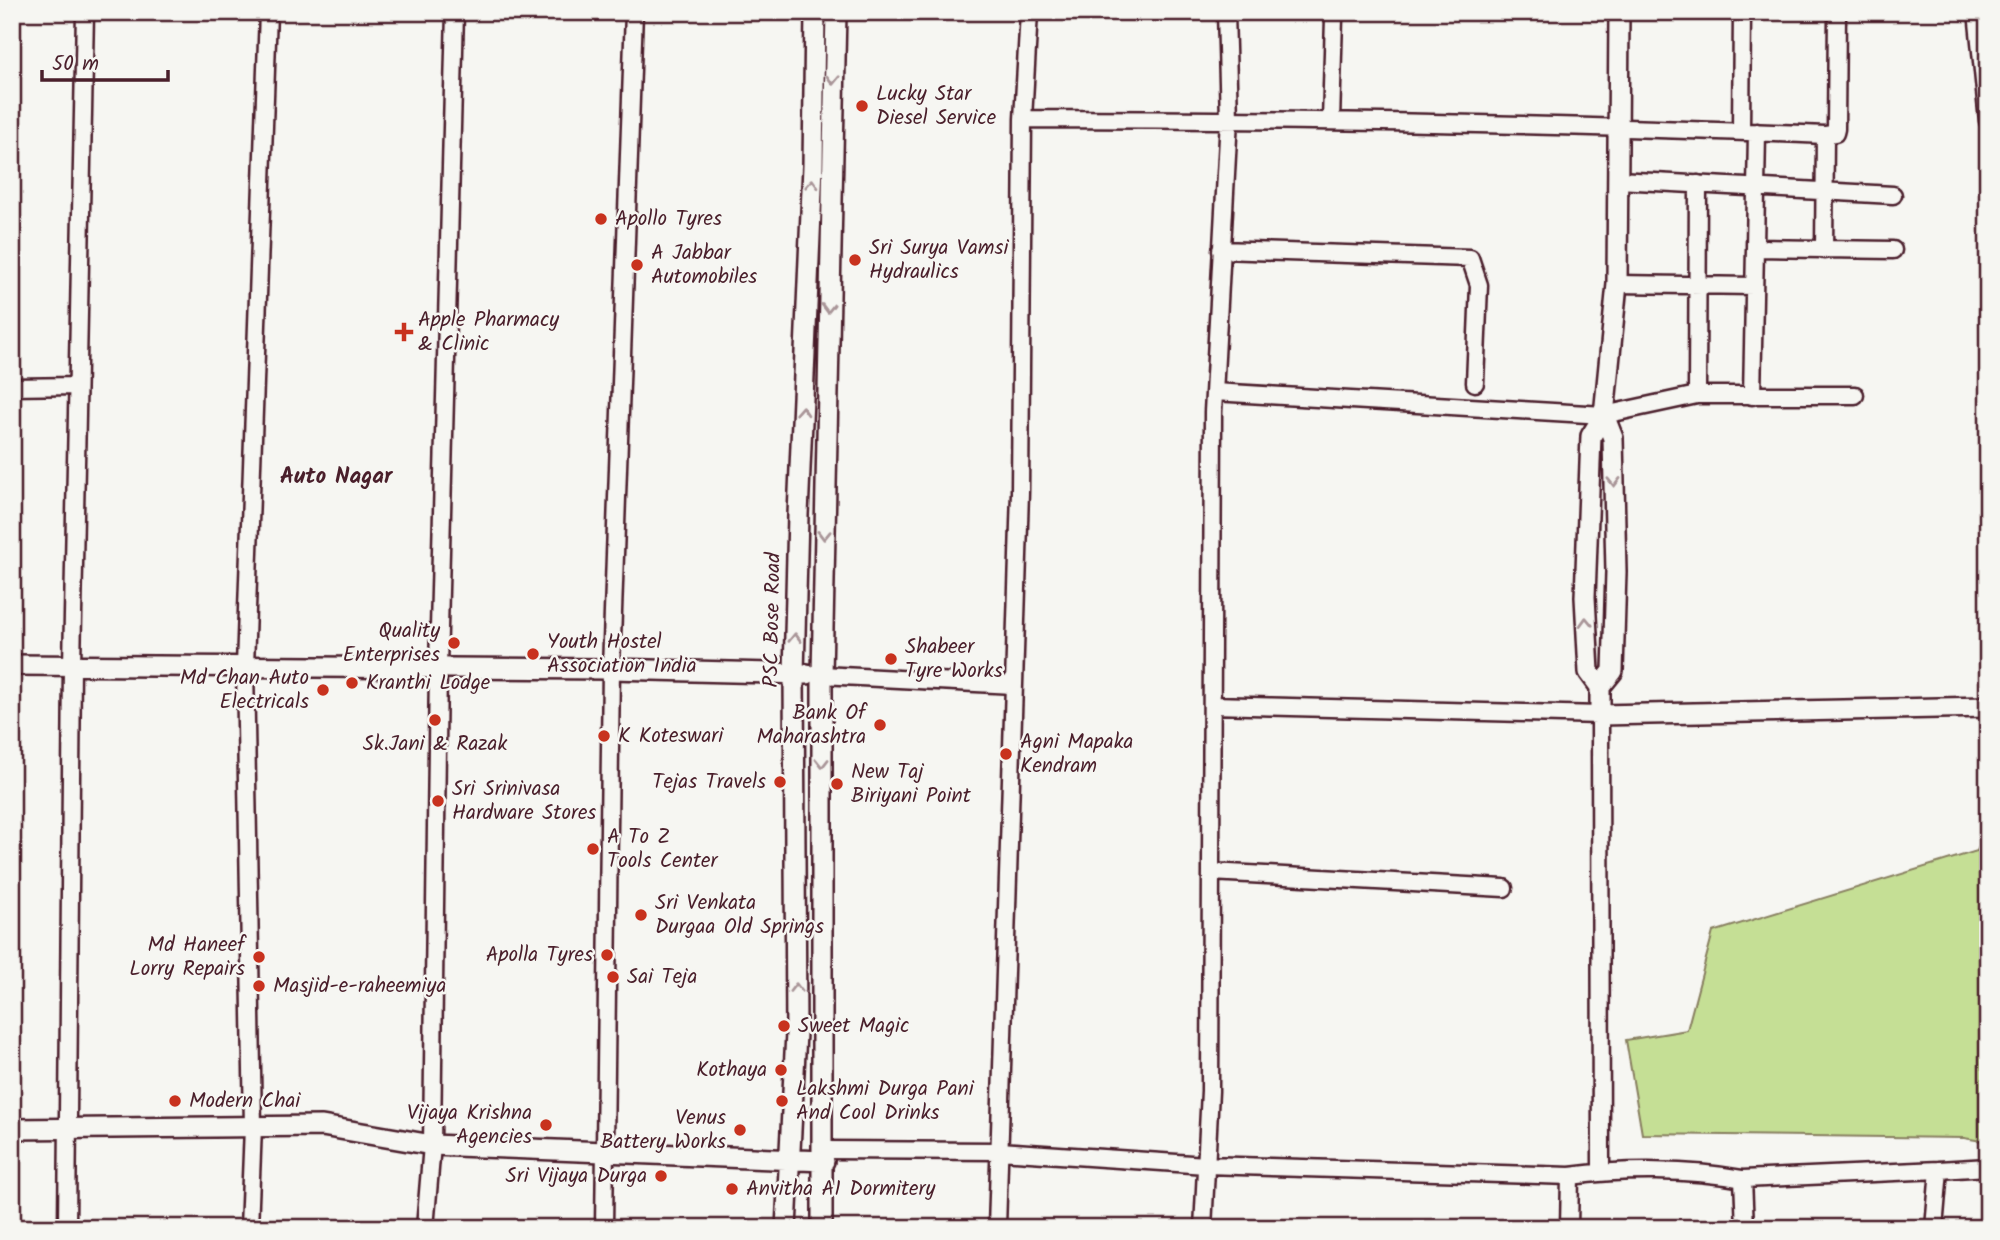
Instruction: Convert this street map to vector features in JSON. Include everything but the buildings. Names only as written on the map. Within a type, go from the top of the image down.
[{"type":"street","points":[[67,1228],[70,1129],[72,665],[85,12]]},
{"type":"street","points":[[249,1228],[253,1126],[245,666],[268,12]]},
{"type":"street","points":[[425,1228],[432,1145],[438,667],[455,12]]},
{"type":"street","points":[[604,1228],[611,668],[634,12]]},
{"type":"street","name":"PSC Bose Road","points":[[786,1228],[787,1162],[796,1033],[794,674],[815,12]]},
{"type":"street","points":[[822,1228],[822,675],[836,12]]},
{"type":"street","points":[[997,1228],[1020,492],[1023,119],[1029,12]]},
{"type":"street","points":[[1203,1228],[1210,1091],[1214,392],[1228,119],[1226,12]]},
{"type":"street","points":[[1331,121],[1334,18],[1338,12]]},
{"type":"street","points":[[1601,1172],[1600,687],[1589,672],[1585,597],[1591,436],[1604,415],[1617,284],[1619,12]]},
{"type":"street","points":[[1742,12],[1749,132],[1757,188],[1752,396]]},
{"type":"street","points":[[1023,119],[1331,121],[1619,127],[1825,135],[1835,133],[1836,130],[1837,12]]},
{"type":"street","points":[[1977,12],[1988,121]]},
{"type":"street","points":[[1824,250],[1825,135]]},
{"type":"street","points":[[1618,180],[1893,195]]},
{"type":"street","points":[[1697,395],[1698,184]]},
{"type":"street","points":[[1755,248],[1893,250]]},
{"type":"street","points":[[1221,250],[1470,258],[1479,285],[1475,383]]},
{"type":"street","points":[[1617,284],[1754,286]]},
{"type":"street","points":[[12,387],[78,386]]},
{"type":"street","points":[[1214,392],[1604,415],[1697,395],[1855,395]]},
{"type":"street","points":[[1600,687],[1613,671],[1616,572],[1613,438],[1604,415]]},
{"type":"street","points":[[12,664],[611,668],[1014,685]]},
{"type":"street","points":[[1212,705],[1600,715],[1988,707]]},
{"type":"street","points":[[1211,872],[1504,888]]},
{"type":"street","points":[[12,1129],[322,1126],[432,1145],[787,1162],[823,1156],[1000,1151],[1206,1165],[1570,1177],[1601,1172],[1718,1174],[1743,1179],[1988,1167]]},
{"type":"street","points":[[1934,1228],[1939,1170]]},
{"type":"street","points":[[1569,1228],[1570,1177]]},
{"type":"street","points":[[1743,1179],[1745,1228]]},
{"type":"green space","points":[[1988,827],[1988,1142],[1964,1138],[1642,1134],[1626,1040],[1687,1030],[1713,932],[1977,851]]},
{"type":"place","name":"Lucky Star Diesel Service","points":[[862,106]]},
{"type":"place","name":"Apollo Tyres","points":[[601,219]]},
{"type":"place","name":"Sri Surya Vamsi Hydraulics","points":[[855,260]]},
{"type":"place","name":"A Jabbar Automobiles","points":[[637,265]]},
{"type":"place","name":"Apple Pharmacy & Clinic","points":[[404,332]]},
{"type":"place","name":"Quality Enterprises","points":[[454,643]]},
{"type":"place","name":"Youth Hostel Association India","points":[[533,654]]},
{"type":"place","name":"Shabeer Tyre Works","points":[[891,659]]},
{"type":"place","name":"Kranthi Lodge","points":[[352,683]]},
{"type":"place","name":"Md Chan Auto Electricals","points":[[323,690]]},
{"type":"place","name":"Sk.Jani & Razak","points":[[435,720]]},
{"type":"place","name":"Bank Of Maharashtra","points":[[880,725]]},
{"type":"place","name":"K Koteswari","points":[[604,736]]},
{"type":"place","name":"Agni Mapaka Kendram","points":[[1006,754]]},
{"type":"place","name":"Tejas Travels","points":[[780,782]]},
{"type":"place","name":"New Taj Biriyani Point","points":[[837,784]]},
{"type":"place","name":"Sri Srinivasa Hardware Stores","points":[[438,801]]},
{"type":"place","name":"A To Z Tools Center","points":[[593,849]]},
{"type":"place","name":"Sri Venkata Durgaa Old Springs","points":[[641,915]]},
{"type":"place","name":"Apolla Tyres","points":[[607,955]]},
{"type":"place","name":"Md Haneef Lorry Repairs","points":[[259,957]]},
{"type":"place","name":"Sai Teja","points":[[613,977]]},
{"type":"place","name":"Masjid-e-raheemiya","points":[[259,986]]},
{"type":"place","name":"Sweet Magic","points":[[784,1026]]},
{"type":"place","name":"Kothaya","points":[[781,1070]]},
{"type":"place","name":"Modern Chai","points":[[175,1101]]},
{"type":"place","name":"Lakshmi Durga Pani And Cool Drinks","points":[[782,1101]]},
{"type":"place","name":"Vijaya Krishna Agencies","points":[[546,1125]]},
{"type":"place","name":"Venus Battery Works","points":[[740,1130]]},
{"type":"place","name":"Sri Vijaya Durga","points":[[661,1176]]},
{"type":"place","name":"Anvitha A1 Dormitery","points":[[732,1189]]},
{"type":"district","name":"Auto Nagar","points":[[336,477]]}]
